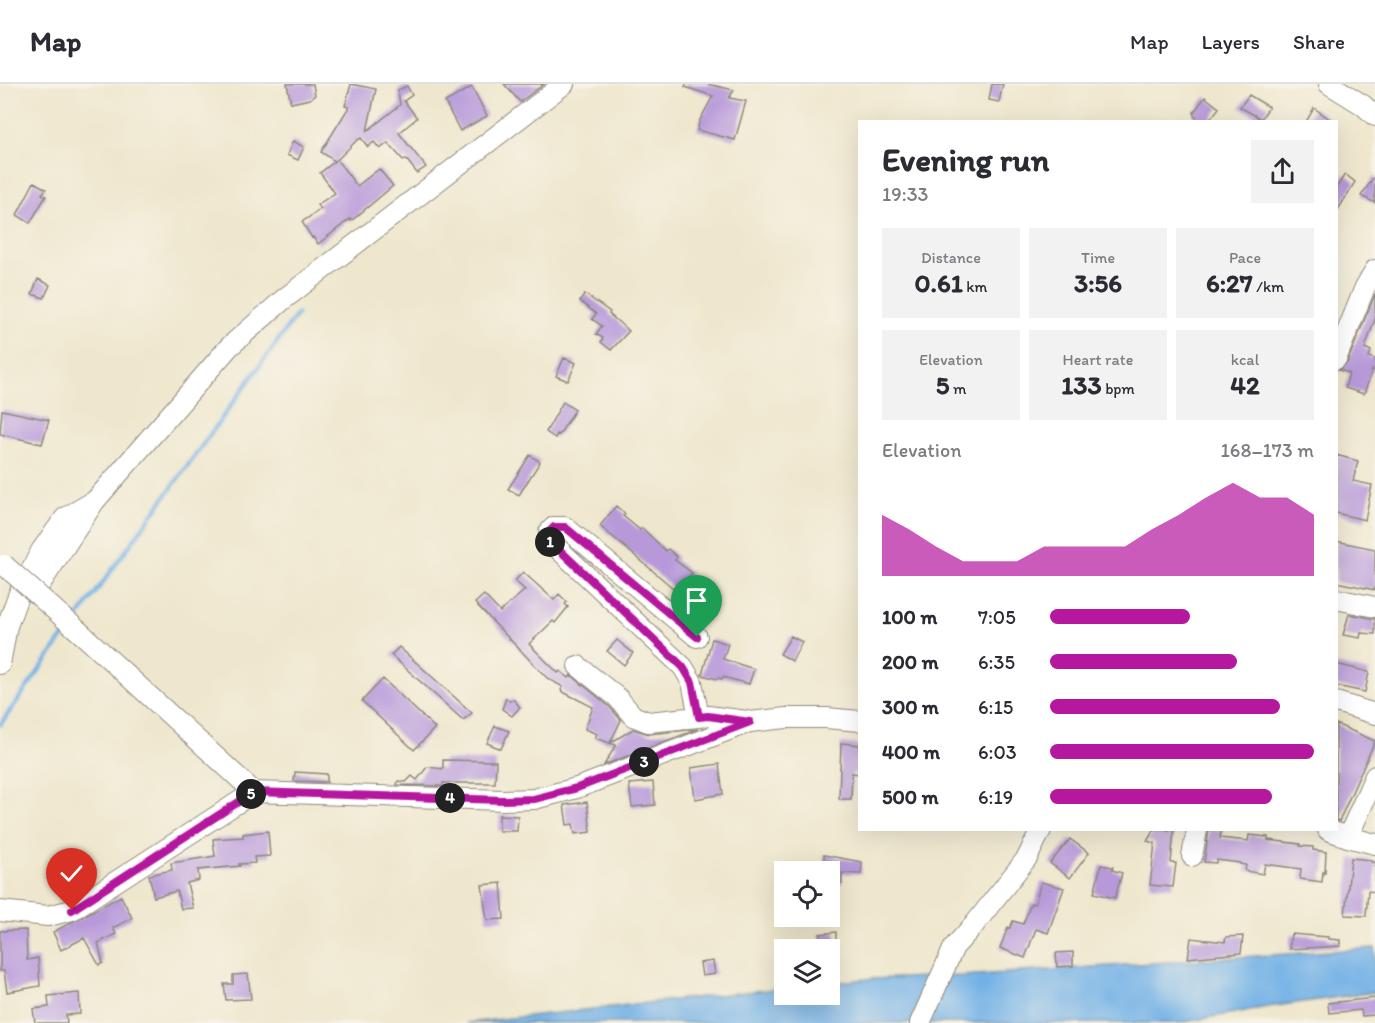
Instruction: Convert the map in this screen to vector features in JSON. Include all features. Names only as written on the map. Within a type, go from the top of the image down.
[{"type":"street","points":[[35,592],[94,502],[229,347],[284,299],[564,84]]},
{"type":"street","points":[[1329,84],[1363,105],[1375,116]]},
{"type":"street","points":[[1338,354],[1365,287],[1375,270]]},
{"type":"street","points":[[0,664],[7,627],[19,592],[41,551],[65,518],[94,502]]},
{"type":"street","points":[[697,637],[565,527],[554,527],[549,532],[549,540],[683,667],[692,682],[699,717]]},
{"type":"street","points":[[2,563],[254,792]]},
{"type":"street","points":[[1338,599],[1375,607]]},
{"type":"street","points":[[578,666],[618,698],[633,716],[648,722],[708,716],[750,722],[786,718],[826,718],[858,722]]},
{"type":"street","points":[[1338,703],[1375,714]]},
{"type":"street","points":[[0,911],[48,916],[72,910],[254,792],[534,799],[599,780],[750,722]]},
{"type":"street","points":[[1348,837],[1375,776]]},
{"type":"street","points":[[920,1023],[954,947],[1027,858],[1040,831]]},
{"type":"street","points":[[1192,856],[1197,831]]},
{"type":"street","points":[[1331,831],[1375,844]]},
{"type":"water","points":[[1375,948],[1375,992],[1267,1007],[1179,1023],[467,1023],[774,989],[774,1005],[840,1005],[840,982]]},
{"type":"building","points":[[287,84],[313,84],[315,95],[310,99],[291,103]]},
{"type":"building","points":[[351,84],[376,89],[367,131],[400,105],[398,90],[407,86],[412,95],[404,101],[417,118],[399,133],[426,167],[417,173],[406,159],[403,160],[388,143],[380,149],[374,142],[368,147],[361,138],[357,140],[337,160],[357,186],[379,169],[393,186],[351,221],[350,219],[318,244],[302,222],[321,209],[317,205],[335,193],[320,173],[335,161],[321,152],[349,107],[345,106]]},
{"type":"building","points":[[504,84],[544,84],[520,102]]},
{"type":"building","points":[[686,84],[707,84],[734,90],[729,98],[746,101],[735,140],[697,130],[713,96],[685,87]]},
{"type":"building","points":[[992,84],[1003,84],[999,102],[989,100]]},
{"type":"building","points":[[472,87],[487,116],[460,131],[445,102]]},
{"type":"building","points":[[1249,95],[1269,107],[1261,119],[1240,107]]},
{"type":"building","points":[[1205,97],[1219,108],[1210,120],[1199,120],[1194,116],[1194,112]]},
{"type":"building","points":[[1314,108],[1331,120],[1307,120]]},
{"type":"building","points":[[293,141],[304,147],[298,160],[287,155]]},
{"type":"building","points":[[1345,174],[1355,182],[1338,210],[1338,185]]},
{"type":"building","points":[[1375,175],[1375,203],[1361,196]]},
{"type":"building","points":[[34,182],[46,189],[42,194],[46,196],[30,223],[17,215]]},
{"type":"building","points":[[38,279],[50,285],[44,298],[32,294]]},
{"type":"building","points":[[585,294],[610,312],[609,314],[629,331],[611,350],[601,342],[603,338],[596,334],[602,326],[592,319],[596,314],[580,301]]},
{"type":"building","points":[[1375,294],[1375,319],[1365,348],[1371,351],[1369,357],[1375,359],[1375,371],[1372,370],[1364,394],[1345,388],[1349,373],[1339,370],[1347,363]]},
{"type":"building","points":[[564,358],[576,363],[568,381],[556,376]]},
{"type":"building","points":[[563,402],[575,410],[555,438],[546,432]]},
{"type":"building","points":[[2,410],[49,420],[42,444],[0,434]]},
{"type":"building","points":[[530,455],[540,462],[519,495],[508,489]]},
{"type":"building","points":[[1338,456],[1358,461],[1353,481],[1372,485],[1365,520],[1338,513]]},
{"type":"building","points":[[616,506],[625,514],[623,516],[640,530],[642,528],[666,551],[668,549],[677,557],[675,560],[692,573],[685,582],[714,607],[706,616],[600,526]]},
{"type":"building","points":[[1338,541],[1375,549],[1375,590],[1338,582]]},
{"type":"building","points":[[523,572],[554,600],[559,594],[567,602],[565,604],[568,607],[555,623],[553,621],[529,644],[558,673],[560,671],[569,678],[571,675],[610,707],[621,720],[610,743],[595,738],[597,734],[585,729],[593,707],[565,693],[561,690],[563,687],[547,678],[475,603],[484,595],[500,612],[525,590],[515,581]]},
{"type":"building","points":[[1349,614],[1375,619],[1375,634],[1361,633],[1360,638],[1343,635]]},
{"type":"building","points":[[791,636],[802,642],[792,661],[780,654]]},
{"type":"building","points":[[712,639],[728,644],[723,659],[754,669],[749,684],[723,677],[717,679],[702,675]]},
{"type":"building","points":[[617,640],[633,653],[624,665],[607,651]]},
{"type":"building","points":[[399,647],[472,713],[463,720],[391,655]]},
{"type":"building","points":[[1338,664],[1369,672],[1365,692],[1338,686]]},
{"type":"building","points":[[383,679],[435,728],[414,750],[362,701]]},
{"type":"building","points":[[506,698],[510,701],[513,699],[520,707],[512,716],[502,709]]},
{"type":"building","points":[[1338,725],[1375,741],[1338,821]]},
{"type":"building","points":[[495,726],[509,731],[501,749],[487,743]]},
{"type":"building","points":[[633,729],[649,734],[698,729],[604,765],[616,745],[610,743]]},
{"type":"building","points":[[841,743],[858,745],[858,774],[852,773],[851,799],[839,799]]},
{"type":"building","points":[[443,760],[496,761],[495,783],[443,783],[443,786],[397,785],[398,781],[406,782],[412,776],[417,780],[427,767],[443,769]]},
{"type":"building","points":[[719,764],[723,794],[695,799],[691,768]]},
{"type":"building","points":[[295,772],[327,774],[327,782],[294,781]]},
{"type":"building","points":[[653,782],[655,805],[632,807],[629,784]]},
{"type":"building","points":[[587,802],[591,832],[575,834],[573,824],[567,825],[564,805]]},
{"type":"building","points":[[499,815],[518,816],[517,831],[499,831]]},
{"type":"building","points":[[268,831],[270,856],[254,857],[255,863],[239,864],[240,866],[198,870],[199,880],[187,883],[193,908],[181,909],[177,891],[154,897],[149,875],[172,870],[171,863],[215,856],[213,839],[243,837],[243,834]]},
{"type":"building","points":[[1153,831],[1174,831],[1171,863],[1176,863],[1173,887],[1150,885],[1155,843],[1147,841]]},
{"type":"building","points":[[1209,831],[1221,831],[1220,838],[1248,841],[1249,835],[1268,837],[1268,840],[1300,844],[1300,846],[1313,847],[1313,850],[1326,852],[1322,882],[1300,879],[1301,869],[1265,864],[1263,874],[1245,871],[1246,865],[1240,863],[1217,860],[1216,863],[1204,862]]},
{"type":"building","points":[[1070,839],[1089,853],[1070,878],[1050,863]]},
{"type":"building","points":[[824,855],[862,862],[861,874],[842,873],[842,884],[840,884],[840,861],[824,861]]},
{"type":"building","points":[[1351,858],[1375,862],[1375,892],[1368,891],[1366,916],[1345,915]]},
{"type":"building","points":[[1101,865],[1113,867],[1112,870],[1122,873],[1115,898],[1094,893]]},
{"type":"building","points":[[1041,882],[1064,888],[1048,933],[1036,929],[1025,958],[1000,948],[1008,927],[1010,928],[1013,921],[1023,924],[1031,903],[1035,904]]},
{"type":"building","points":[[501,883],[504,919],[487,920],[482,885]]},
{"type":"building","points":[[121,896],[132,918],[113,928],[116,934],[98,943],[103,963],[99,965],[84,938],[61,950],[53,932]]},
{"type":"building","points":[[26,930],[27,960],[38,958],[40,986],[7,992],[4,971],[0,971],[0,931]]},
{"type":"building","points":[[836,932],[836,939],[820,939],[820,934]]},
{"type":"building","points":[[1291,934],[1328,937],[1328,939],[1340,940],[1340,946],[1289,949]]},
{"type":"building","points":[[1243,936],[1241,953],[1188,958],[1191,938],[1225,942],[1226,937]]},
{"type":"building","points":[[1073,952],[1073,966],[1057,967],[1056,953]]},
{"type":"building","points":[[713,961],[715,974],[702,976],[700,963]]},
{"type":"building","points":[[248,974],[251,999],[226,1000],[224,984],[233,984],[233,975]]},
{"type":"building","points":[[79,993],[80,1014],[66,1015],[67,1023],[35,1023],[33,1009],[49,1007],[48,996]]},
{"type":"building","points":[[1375,998],[1375,1015],[1362,1016],[1361,1010],[1329,1013],[1328,1003]]},
{"type":"waterway","points":[[75,621],[298,313]]},
{"type":"waterway","points":[[0,725],[69,629]]},
{"type":"route","points":[[72,910],[254,792],[534,799],[577,788],[750,722],[708,716],[699,717],[692,682],[683,667],[549,540],[549,532],[554,527],[565,527],[697,637]]}]
